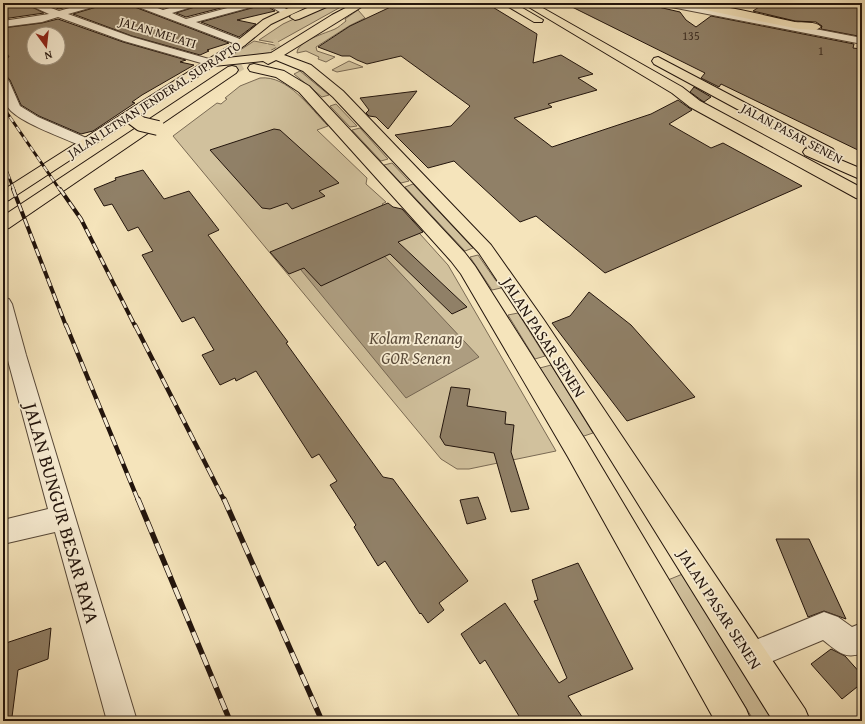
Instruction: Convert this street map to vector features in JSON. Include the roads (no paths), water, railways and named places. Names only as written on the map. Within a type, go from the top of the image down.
[{"type":"main road","name":"JALAN LETNAN JENDERAL SUPRAPTO","points":[[3,224],[222,67],[241,43],[267,22],[307,3]]},
{"type":"main road","name":"JALAN LETNAN JENDERAL SUPRAPTO","points":[[314,3],[272,24],[263,33],[259,40],[294,18],[327,3]]},
{"type":"main road","points":[[279,43],[352,3]]},
{"type":"main road","name":"JALAN LETNAN JENDERAL SUPRAPTO","points":[[132,116],[141,124],[162,129],[254,68],[336,17],[363,3]]},
{"type":"main road","points":[[507,3],[643,81],[692,103]]},
{"type":"main road","name":"JALAN PASAR SENEN","points":[[527,3],[665,82],[692,103],[862,195]]},
{"type":"main road","name":"JALAN PASAR SENEN","points":[[539,3],[685,85],[816,155],[862,175]]},
{"type":"main road","points":[[686,3],[814,29]]},
{"type":"main road","name":"JALAN PASAR SENEN","points":[[646,54],[684,76],[862,170]]},
{"type":"main road","name":"JALAN PASAR SENEN","points":[[222,67],[275,56],[307,68],[343,100],[485,249],[502,272],[793,721]]},
{"type":"main road","name":"JALAN LETNAN JENDERAL SUPRAPTO","points":[[3,197],[86,143],[222,67]]},
{"type":"main road","name":"JALAN LETNAN JENDERAL SUPRAPTO","points":[[3,213],[222,67]]},
{"type":"main road","name":"JALAN PASAR SENEN","points":[[254,68],[280,74],[304,89],[458,257],[468,270],[577,449],[734,721]]},
{"type":"main road","points":[[320,105],[343,100]]},
{"type":"street","name":"JALAN MELATI","points":[[30,3],[128,39],[222,67]]},
{"type":"street","points":[[3,24],[35,20],[98,3]]},
{"type":"street","points":[[136,3],[241,43]]},
{"type":"street","points":[[164,13],[195,3]]},
{"type":"street","points":[[186,22],[256,3]]},
{"type":"street","points":[[270,3],[286,12]]},
{"type":"street","points":[[666,3],[862,36]]},
{"type":"street","points":[[706,3],[862,41]]},
{"type":"street","points":[[3,81],[15,108],[34,120],[86,143]]},
{"type":"street","name":"JALAN BUNGUR BESAR RAYA","points":[[3,304],[10,357],[63,518],[122,721]]},
{"type":"street","points":[[3,532],[63,518]]},
{"type":"street","points":[[751,656],[824,626],[829,627],[848,642],[853,642],[862,637]]},
{"type":"water","name":"Kolam Renang GOR Senen","points":[[360,230],[479,357],[406,398],[292,259]]},
{"type":"tunnel","points":[[232,70],[279,43]]},
{"type":"railway","points":[[3,107],[60,190]]},
{"type":"railway","points":[[3,162],[14,190]]},
{"type":"railway","points":[[13,189],[66,326]]},
{"type":"railway","points":[[60,189],[81,219],[135,326]]},
{"type":"railway","points":[[66,325],[138,500]]},
{"type":"railway","points":[[135,325],[224,500]]},
{"type":"railway","points":[[138,499],[230,721]]},
{"type":"railway","points":[[224,499],[322,721]]}]
